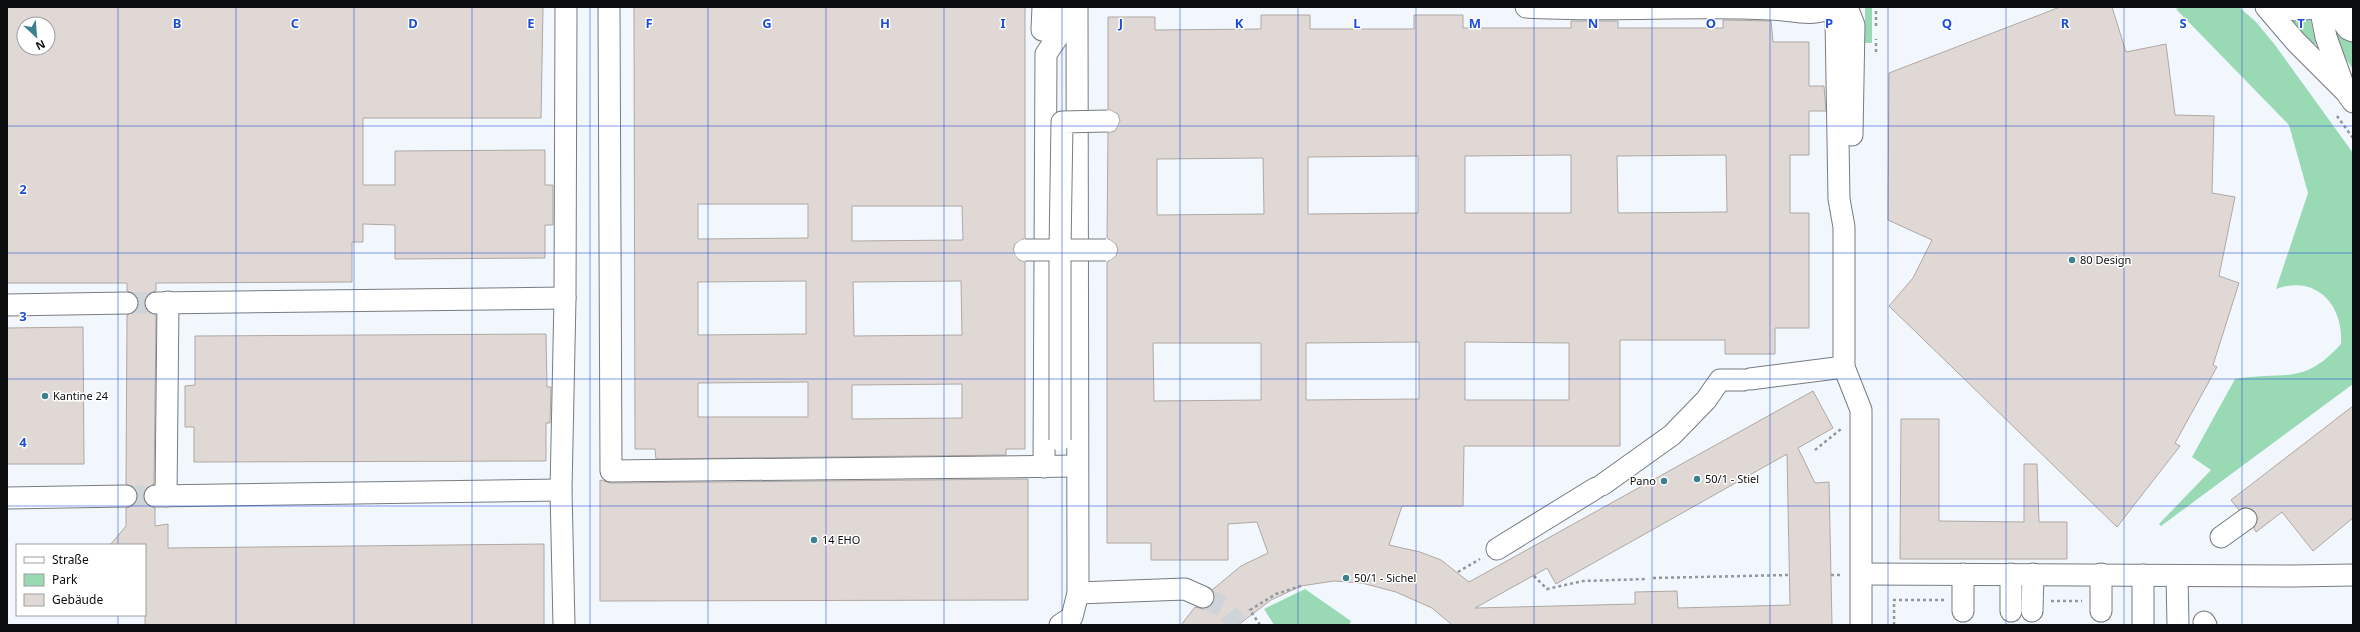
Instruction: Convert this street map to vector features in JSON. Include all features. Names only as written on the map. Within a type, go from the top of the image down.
[{"type":"street","points":[[564,625],[561,490],[565,298],[566,7]]},
{"type":"street","points":[[609,7],[611,471],[1060,466]]},
{"type":"street","points":[[1043,7],[1042,30],[1061,32]]},
{"type":"street","points":[[1060,625],[1072,617],[1078,593],[1060,466],[1046,54],[1061,32],[1064,7]]},
{"type":"street","points":[[1060,466],[1077,7]]},
{"type":"street","points":[[1526,7],[1574,10],[1762,8],[1818,12],[1830,7]]},
{"type":"street","points":[[1840,7],[1836,19],[1845,64],[1851,199],[1844,227],[1844,367],[1861,410],[1861,625]]},
{"type":"street","points":[[1845,64],[1854,25],[1847,7]]},
{"type":"street","points":[[2266,7],[2296,42],[2349,97]]},
{"type":"street","points":[[2282,7],[2296,10],[2323,7],[2348,29],[2353,31]]},
{"type":"street","points":[[2323,7],[2326,37],[2349,97]]},
{"type":"street","points":[[1060,466],[1060,250],[1062,122],[1108,121]]},
{"type":"street","points":[[1026,250],[1106,250]]},
{"type":"street","points":[[561,490],[161,496],[162,302],[565,298]]},
{"type":"street","points":[[7,305],[127,303]]},
{"type":"street","points":[[1497,549],[1599,486],[1672,435],[1706,400],[1720,380],[1746,379],[1844,367]]},
{"type":"street","points":[[7,498],[126,496]]},
{"type":"street","points":[[2221,537],[2246,519]]},
{"type":"street","points":[[1862,574],[2101,574],[2177,576],[2353,575]]},
{"type":"street","points":[[1963,574],[1963,612]]},
{"type":"street","points":[[2011,611],[2012,574]]},
{"type":"street","points":[[2032,611],[2033,574]]},
{"type":"street","points":[[2101,574],[2102,611]]},
{"type":"street","points":[[2143,575],[2143,625]]},
{"type":"street","points":[[2177,576],[2178,625]]},
{"type":"street","points":[[1078,593],[1185,589],[1203,597]]},
{"type":"path","points":[[1458,572],[1497,549]]},
{"type":"path","points":[[1654,578],[1789,575]]},
{"type":"path","points":[[1534,576],[1547,589],[1583,581],[1647,579]]},
{"type":"path","points":[[1260,625],[1250,610],[1276,594],[1301,586]]},
{"type":"green space","points":[[1865,7],[1872,7],[1872,43],[1865,43]]},
{"type":"green space","points":[[2181,7],[2239,7],[2256,22],[2275,45],[2353,153],[2353,384],[2161,526],[2159,524],[2211,470],[2192,457],[2235,379],[2292,374],[2304,371],[2315,366],[2328,357],[2341,344],[2341,330],[2338,317],[2325,296],[2315,290],[2303,286],[2290,285],[2276,289],[2308,193],[2289,125],[2176,9]]},
{"type":"green space","points":[[2285,16],[2310,17],[2316,44],[2312,44]]},
{"type":"green space","points":[[2338,27],[2353,44],[2353,69],[2337,42],[2336,31]]},
{"type":"green space","points":[[1305,589],[1351,621],[1349,625],[1274,625],[1264,609]]},
{"type":"building","points":[[7,7],[543,7],[541,118],[363,118],[363,185],[395,185],[395,151],[545,150],[545,185],[553,185],[553,225],[545,225],[545,258],[395,259],[395,225],[363,224],[363,242],[352,242],[352,282],[156,283],[156,291],[150,293],[144,303],[146,309],[156,315],[156,318],[154,484],[145,490],[143,496],[145,502],[155,508],[155,526],[168,524],[168,548],[544,544],[544,625],[145,625],[146,544],[111,544],[126,526],[126,508],[132,506],[138,496],[136,490],[126,484],[127,315],[137,309],[139,302],[133,293],[127,291],[127,283],[7,283]]},
{"type":"building","points":[[634,7],[1025,7],[1025,238],[1015,244],[1013,250],[1019,260],[1025,262],[1025,449],[1006,449],[1006,455],[656,459],[655,449],[635,449]],"holes":[[[698,204],[808,204],[808,238],[698,239]],[[852,206],[962,206],[963,240],[852,241]],[[806,281],[806,334],[698,335],[698,282]],[[961,281],[962,335],[854,336],[853,282]],[[808,382],[808,417],[698,417],[698,383]],[[962,384],[962,418],[852,419],[852,385]]]},
{"type":"building","name":"80 Design","points":[[2060,7],[2112,7],[2126,52],[2166,44],[2175,115],[2214,116],[2212,193],[2235,197],[2219,276],[2239,283],[2213,365],[2217,367],[2175,443],[2180,446],[2117,527],[1889,306],[1913,278],[1932,240],[1888,220],[1889,73]]},
{"type":"building","points":[[1261,15],[1310,15],[1310,29],[1414,29],[1414,15],[1463,15],[1463,28],[1571,28],[1571,21],[1618,21],[1618,28],[1723,28],[1723,20],[1771,21],[1773,42],[1809,42],[1809,86],[1824,86],[1826,111],[1809,111],[1809,155],[1790,155],[1790,213],[1809,213],[1809,328],[1775,328],[1775,354],[1725,354],[1725,340],[1620,340],[1620,446],[1464,446],[1463,506],[1402,506],[1389,545],[1420,552],[1441,560],[1469,582],[1813,391],[1833,428],[1798,448],[1815,483],[1829,482],[1832,625],[1452,625],[1432,608],[1396,592],[1362,583],[1334,581],[1301,586],[1271,600],[1238,625],[1181,625],[1195,607],[1204,609],[1210,606],[1215,596],[1212,590],[1241,566],[1268,553],[1257,522],[1228,524],[1228,560],[1151,560],[1151,543],[1107,543],[1107,262],[1116,256],[1118,250],[1116,244],[1107,238],[1108,133],[1115,131],[1120,121],[1118,114],[1108,109],[1108,17],[1155,17],[1155,30],[1261,29]],"holes":[[[1571,155],[1571,213],[1465,213],[1465,156]],[[1726,155],[1727,212],[1618,213],[1617,156]],[[1418,156],[1418,213],[1308,214],[1308,157]],[[1263,158],[1264,214],[1157,215],[1157,159]],[[1419,342],[1419,399],[1306,400],[1306,343]],[[1465,342],[1569,343],[1569,400],[1465,400]],[[1153,343],[1261,343],[1261,400],[1154,401]],[[1787,454],[1790,605],[1678,608],[1677,591],[1635,592],[1635,604],[1475,608],[1547,568],[1556,584]]]},
{"type":"building","name":"Kantine 24","points":[[83,327],[84,464],[7,464],[7,328]]},
{"type":"building","points":[[546,334],[547,387],[551,387],[550,423],[546,423],[546,461],[194,462],[194,427],[185,427],[185,386],[195,385],[195,336]]},
{"type":"building","points":[[2353,406],[2353,518],[2313,551],[2282,512],[2256,532],[2254,528],[2258,518],[2255,512],[2245,507],[2239,510],[2231,500]]},
{"type":"building","points":[[1901,419],[1939,419],[1939,521],[2024,522],[2024,464],[2037,464],[2039,522],[2067,522],[2067,559],[1900,559]]},
{"type":"building","name":"14 EHO","points":[[1028,479],[1028,600],[600,601],[600,480],[611,483]]},
{"type":"tunnel","points":[[127,303],[156,303]]},
{"type":"tunnel","points":[[126,496],[155,496]]},
{"type":"tunnel","points":[[1203,597],[1224,607],[1237,625]]},
{"type":"place","name":"80 Design","points":[[2072,260]]},
{"type":"place","name":"Kantine 24","points":[[45,396]]},
{"type":"place","name":"50/1 - Stiel","points":[[1697,479]]},
{"type":"place","name":"Pano","points":[[1664,481]]},
{"type":"place","name":"14 EHO","points":[[814,540]]},
{"type":"place","name":"50/1 - Sichel","points":[[1346,578]]}]
